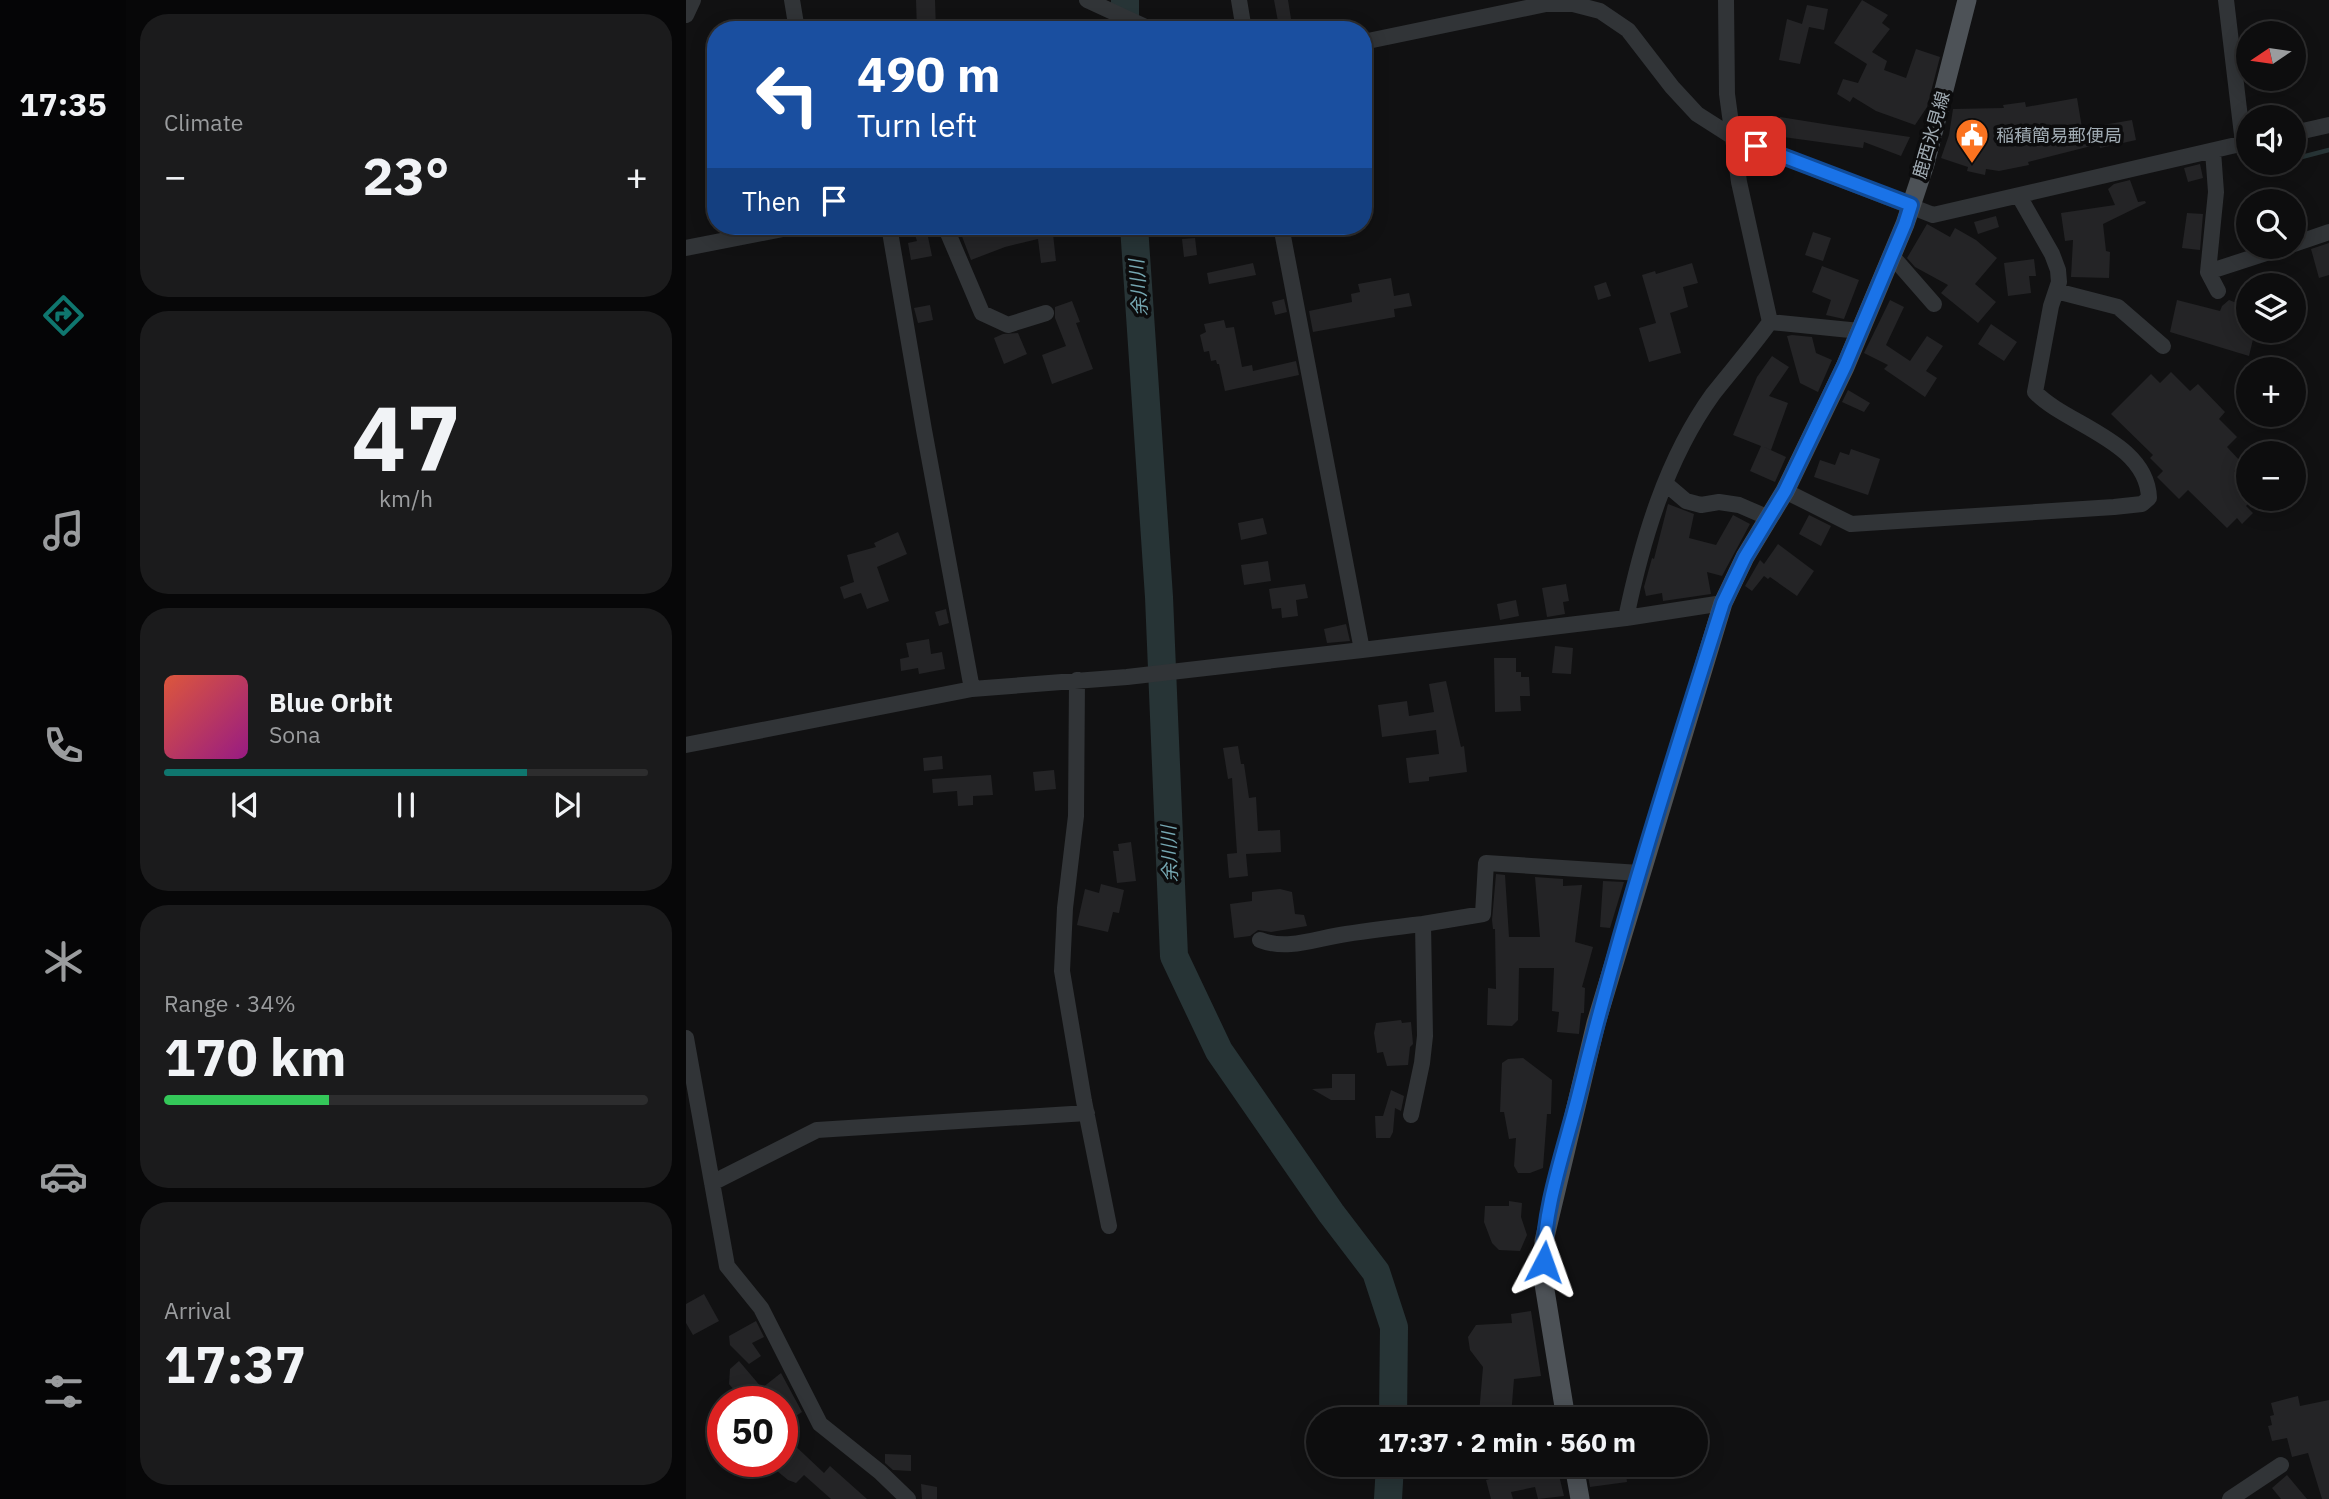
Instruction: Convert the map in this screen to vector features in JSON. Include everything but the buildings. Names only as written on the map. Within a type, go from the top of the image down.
[{"type":"main road","name":"鹿西氷見線","points":[[1564,1407],[1544,1284],[1544,1241],[1596,1023],[1723,603],[1745,557],[1785,491],[1892,256],[1925,164],[1967,0]]},
{"type":"main road","points":[[1576,1477],[1580,1499]]},
{"type":"street","points":[[686,15],[694,0]]},
{"type":"street","points":[[792,0],[796,21]]},
{"type":"street","points":[[1087,0],[1132,21]]},
{"type":"street","points":[[1239,0],[1242,21]]},
{"type":"street","points":[[1626,618],[1637,564],[1683,444],[1713,395],[1770,322],[1739,182],[1727,94],[1726,0]]},
{"type":"street","points":[[2226,0],[2241,105]]},
{"type":"street","points":[[1372,40],[1546,4],[1574,2],[1600,11],[1628,30],[1672,87],[1697,114],[1733,137],[1933,215],[2236,145]]},
{"type":"street","points":[[2306,130],[2329,125]]},
{"type":"street","points":[[2213,151],[2216,192],[2208,272],[2218,291]]},
{"type":"street","points":[[1785,491],[1851,524],[2142,504],[2149,498],[2148,487],[2138,468],[2118,446],[2090,426],[2043,401],[2035,392],[2059,282],[2052,254],[2019,196]]},
{"type":"street","points":[[2306,240],[2329,232]]},
{"type":"street","points":[[686,248],[752,235]]},
{"type":"street","points":[[891,235],[972,689]]},
{"type":"street","points":[[949,235],[982,313],[1008,325],[1046,313]]},
{"type":"street","points":[[1283,235],[1362,650]]},
{"type":"street","points":[[1892,256],[1934,304]]},
{"type":"street","points":[[2208,272],[2248,259]]},
{"type":"street","points":[[2056,291],[2118,307],[2163,346]]},
{"type":"street","points":[[1770,322],[1860,331]]},
{"type":"street","points":[[1666,484],[1686,501],[1700,505],[1719,502],[1739,505],[1769,517]]},
{"type":"street","points":[[686,745],[972,689],[1127,677],[1626,618],[1723,603]]},
{"type":"street","points":[[1077,680],[1076,816],[1065,908],[1062,971],[1110,1226]]},
{"type":"street","points":[[1260,940],[1273,945],[1293,944],[1483,914],[1486,863],[1640,873]]},
{"type":"street","points":[[1411,1115],[1425,1035],[1423,924]]},
{"type":"street","points":[[686,1038],[727,1266],[761,1308],[820,1424],[880,1472],[908,1499]]},
{"type":"street","points":[[712,1183],[817,1130],[1087,1113]]},
{"type":"street","points":[[2231,1499],[2281,1465]]},
{"type":"waterway","name":"余川川","points":[[1125,0],[1125,21]]},
{"type":"waterway","points":[[2306,156],[2329,150]]},
{"type":"waterway","name":"余川川","points":[[1135,235],[1159,597],[1174,956],[1219,1051],[1331,1213],[1376,1272],[1394,1327],[1393,1407]]},
{"type":"waterway","name":"余川川","points":[[1388,1499],[1389,1477]]},
{"type":"place","name":"稲積簡易郵便局","points":[[1972,165]]},
{"type":"route","points":[[1544,1262],[1544,1241],[1550,1208],[1596,1023],[1663,794],[1723,603],[1745,557],[1785,491],[1845,366],[1911,205],[1756,146]]}]
